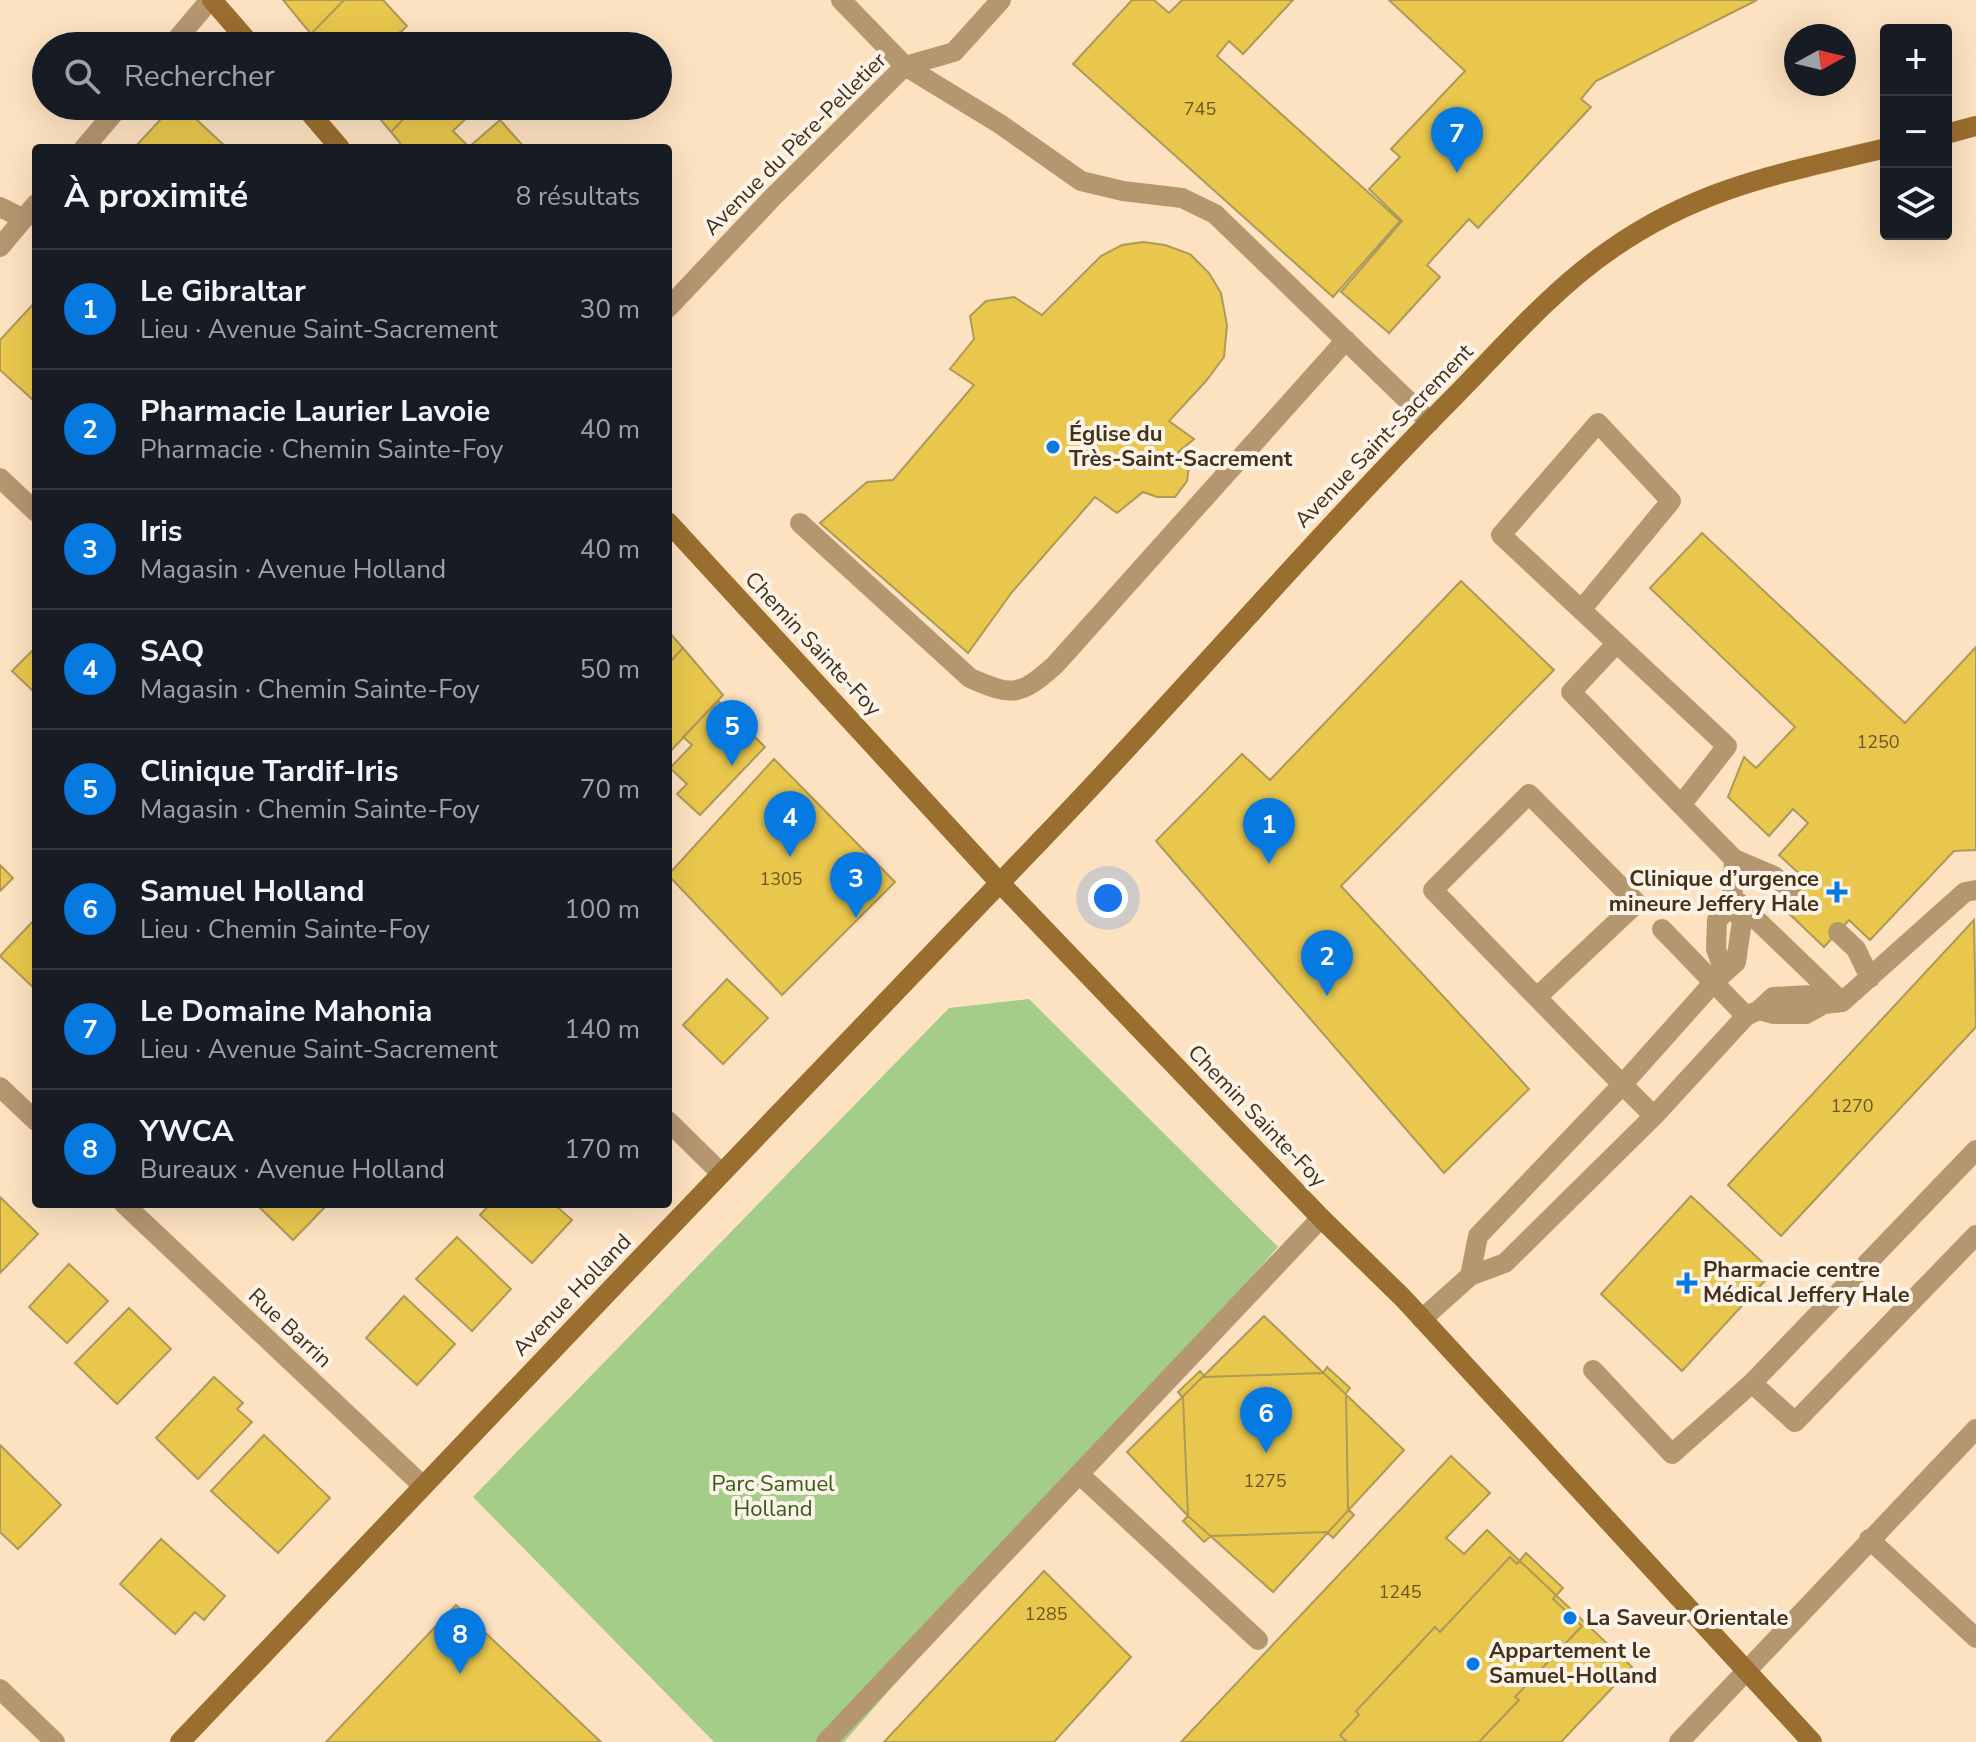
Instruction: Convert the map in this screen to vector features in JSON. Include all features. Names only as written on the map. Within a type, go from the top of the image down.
[{"type":"main road","points":[[211,0],[240,32]]},
{"type":"main road","points":[[316,120],[337,144]]},
{"type":"main road","points":[[1952,132],[1976,126]]},
{"type":"main road","name":"Avenue Saint-Sacrement","points":[[999,882],[1367,486],[1550,300],[1602,254],[1641,229],[1723,190],[1772,174],[1880,149]]},
{"type":"main road","name":"Chemin Sainte-Foy","points":[[672,526],[999,882],[1422,1319],[1812,1742]]},
{"type":"main road","name":"Avenue Holland","points":[[180,1742],[999,882]]},
{"type":"street","points":[[183,32],[211,0]]},
{"type":"street","points":[[841,0],[905,66],[1000,124],[1081,181],[1123,191],[1182,198],[1215,214],[1430,422]]},
{"type":"street","name":"Avenue du Père-Pelletier","points":[[672,304],[772,198],[905,66],[954,52],[1001,0]]},
{"type":"street","points":[[87,144],[108,120]]},
{"type":"street","points":[[0,207],[30,211]]},
{"type":"street","points":[[0,247],[30,211]]},
{"type":"street","points":[[800,523],[970,678],[1000,692],[1028,689],[1055,665],[1346,340]]},
{"type":"street","points":[[1581,610],[1671,501],[1598,423],[1501,535],[1581,610],[1727,746],[1681,805]]},
{"type":"street","points":[[0,478],[32,508]]},
{"type":"street","points":[[1617,643],[1571,692],[1734,859],[1774,876],[1791,890]]},
{"type":"street","points":[[1537,997],[1637,903],[1529,794],[1433,890],[1622,1085],[1654,1116]]},
{"type":"street","points":[[1470,1276],[1478,1236],[1622,1085],[1719,977],[1717,920],[1732,901],[1734,859]]},
{"type":"street","points":[[1833,1003],[1870,978],[1965,892],[1976,890]]},
{"type":"street","points":[[1732,901],[1833,1003]]},
{"type":"street","points":[[1662,929],[1719,977],[1753,1013]]},
{"type":"street","points":[[1838,932],[1856,949],[1870,978]]},
{"type":"street","points":[[1422,1319],[1470,1276],[1505,1263],[1753,1013],[1773,997],[1811,995],[1833,1003]]},
{"type":"street","points":[[0,1087],[32,1117]]},
{"type":"street","points":[[672,1125],[721,1173]]},
{"type":"street","points":[[1593,1370],[1672,1454],[1752,1383],[1976,1150]]},
{"type":"street","name":"Rue Barrin","points":[[128,1208],[423,1486]]},
{"type":"street","points":[[826,1742],[1321,1218]]},
{"type":"street","points":[[1752,1383],[1795,1422],[1976,1235]]},
{"type":"street","points":[[1679,1742],[1976,1429]]},
{"type":"street","points":[[1079,1474],[1258,1640]]},
{"type":"street","points":[[1869,1539],[1976,1638]]},
{"type":"street","points":[[0,1689],[55,1742]]},
{"type":"green space","name":"Parc Samuel Holland","points":[[1029,999],[1278,1247],[844,1742],[714,1742],[473,1497],[949,1008]]},
{"type":"building","points":[[283,0],[344,0],[313,32],[309,32]]},
{"type":"building","points":[[344,0],[383,0],[407,26],[401,32],[313,32]]},
{"type":"building","points":[[1132,0],[1154,0],[1169,13],[1182,0],[1293,0],[1243,54],[1229,41],[1217,56],[1400,221],[1333,297],[1073,64]]},
{"type":"building","points":[[1389,0],[1757,0],[1596,81],[1581,99],[1591,107],[1478,228],[1469,219],[1427,265],[1440,277],[1389,333],[1341,292],[1402,221],[1369,189],[1400,157],[1391,149],[1465,71]]},
{"type":"building","points":[[160,120],[197,120],[223,144],[138,144]]},
{"type":"building","points":[[381,120],[403,120],[391,132]]},
{"type":"building","points":[[403,120],[464,120],[453,131],[466,144],[401,144],[391,132]]},
{"type":"building","points":[[500,120],[521,144],[472,144]]},
{"type":"building","name":"Église du Très-Saint-Sacrement","points":[[1143,242],[1165,245],[1190,254],[1209,273],[1221,293],[1227,325],[1224,357],[1169,421],[1194,439],[1176,454],[1189,466],[1187,481],[1175,497],[1157,497],[1143,492],[1117,513],[1095,497],[1012,592],[968,653],[820,523],[867,482],[893,480],[974,385],[950,369],[974,339],[970,316],[986,301],[1014,297],[1042,315],[1101,256],[1122,245]]},
{"type":"building","points":[[32,305],[32,399],[0,370],[0,340]]},
{"type":"building","points":[[1702,533],[1905,723],[1976,647],[1976,850],[1954,851],[1870,940],[1849,920],[1824,947],[1779,904],[1803,877],[1779,855],[1808,823],[1793,809],[1769,836],[1728,797],[1744,757],[1756,768],[1795,727],[1650,588]]},
{"type":"building","points":[[1461,581],[1554,670],[1341,886],[1529,1089],[1444,1173],[1156,841],[1242,754],[1270,780]]},
{"type":"building","points":[[672,636],[683,648],[672,660]]},
{"type":"building","points":[[683,648],[723,695],[672,750],[672,660]]},
{"type":"building","points":[[32,651],[32,690],[12,671]]},
{"type":"building","points":[[718,701],[765,747],[700,815],[677,794],[687,784],[672,770],[672,766],[692,745],[683,737]]},
{"type":"building","points":[[774,759],[895,882],[782,995],[672,879],[672,871]]},
{"type":"building","points":[[0,865],[13,878],[0,891]]},
{"type":"building","points":[[1974,920],[1976,1027],[1781,1236],[1728,1185]]},
{"type":"building","points":[[32,922],[32,986],[0,956]]},
{"type":"building","points":[[727,979],[768,1018],[723,1064],[683,1025]]},
{"type":"building","name":"Pharmacie centre Médical Jeffery Hale","points":[[1691,1196],[1773,1272],[1682,1371],[1601,1294]]},
{"type":"building","points":[[0,1197],[38,1234],[0,1273]]},
{"type":"building","points":[[260,1208],[324,1208],[293,1240]]},
{"type":"building","points":[[486,1208],[558,1208],[572,1220],[532,1263],[480,1215]]},
{"type":"building","points":[[457,1237],[511,1289],[472,1331],[416,1279]]},
{"type":"building","points":[[69,1264],[108,1301],[67,1343],[29,1307]]},
{"type":"building","points":[[404,1296],[455,1344],[417,1385],[366,1338]]},
{"type":"building","points":[[129,1308],[171,1349],[117,1404],[75,1363]]},
{"type":"building","points":[[1264,1316],[1404,1450],[1273,1592],[1188,1516],[1127,1452]]},
{"type":"building","points":[[1327,1367],[1350,1388],[1346,1393],[1348,1509],[1354,1515],[1333,1538],[1327,1532],[1211,1536],[1204,1542],[1183,1521],[1188,1516],[1183,1398],[1178,1392],[1200,1371],[1205,1377],[1323,1373]]},
{"type":"building","points":[[214,1377],[243,1403],[237,1409],[252,1422],[198,1479],[156,1438]]},
{"type":"building","points":[[264,1435],[330,1498],[278,1553],[211,1491]]},
{"type":"building","points":[[0,1445],[61,1505],[18,1549],[0,1532]]},
{"type":"building","points":[[1451,1456],[1490,1493],[1446,1538],[1464,1554],[1487,1530],[1632,1667],[1561,1742],[1181,1742]]},
{"type":"building","points":[[161,1539],[225,1596],[204,1620],[195,1612],[175,1634],[120,1584]]},
{"type":"building","name":"Appartement le Samuel-Holland","points":[[1526,1553],[1563,1588],[1553,1599],[1582,1626],[1515,1697],[1519,1700],[1479,1742],[1347,1742],[1340,1735],[1359,1715],[1356,1711],[1435,1627],[1440,1632],[1510,1557],[1517,1564]]},
{"type":"building","points":[[1044,1571],[1131,1657],[1054,1742],[884,1742]]},
{"type":"building","points":[[456,1605],[601,1742],[326,1742]]},
{"type":"place","name":"Le Domaine Mahonia","points":[[1457,173]]},
{"type":"place","name":"Église du Très-Saint-Sacrement","points":[[1053,447]]},
{"type":"place","name":"Clinique Tardif-Iris","points":[[732,766]]},
{"type":"place","name":"SAQ","points":[[790,857]]},
{"type":"place","name":"Le Gibraltar","points":[[1269,864]]},
{"type":"place","name":"Clinique d’urgence mineure Jeffery Hale","points":[[1837,892]]},
{"type":"place","name":"Iris","points":[[856,918]]},
{"type":"place","name":"Pharmacie Laurier Lavoie","points":[[1327,996]]},
{"type":"place","name":"Pharmacie centre Médical Jeffery Hale","points":[[1687,1283]]},
{"type":"place","name":"Samuel Holland","points":[[1266,1453]]},
{"type":"place","name":"La Saveur Orientale","points":[[1570,1618]]},
{"type":"place","name":"Appartement le Samuel-Holland","points":[[1473,1664]]},
{"type":"place","name":"YWCA","points":[[460,1674]]}]
